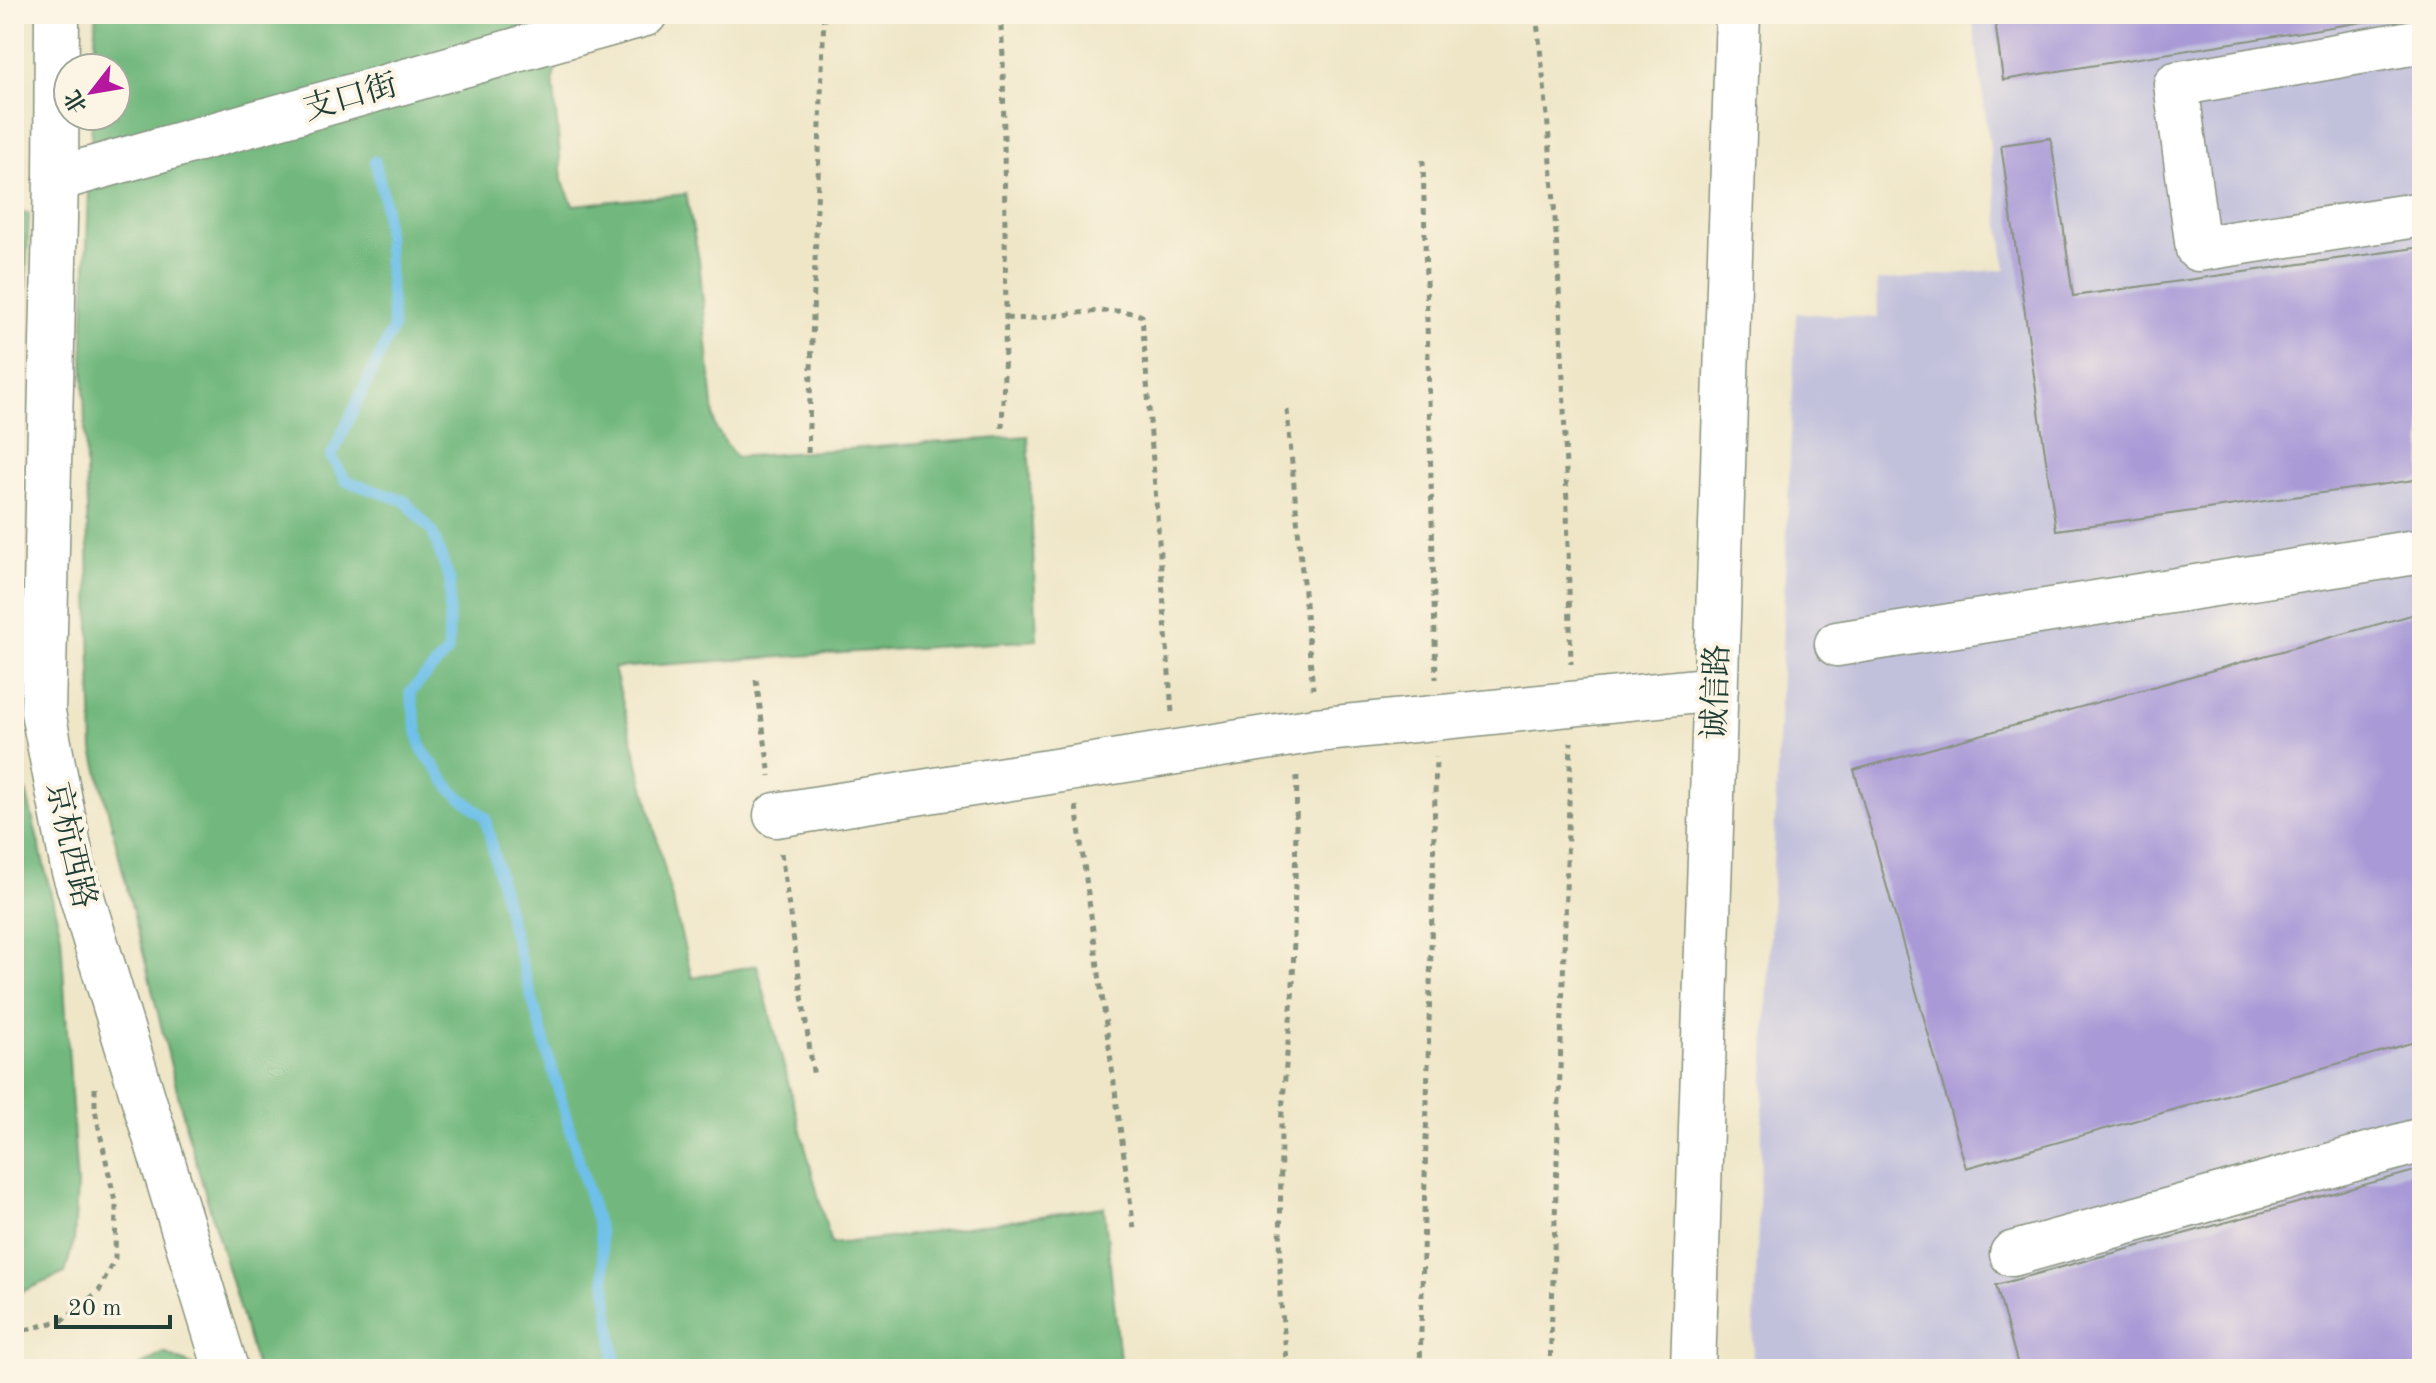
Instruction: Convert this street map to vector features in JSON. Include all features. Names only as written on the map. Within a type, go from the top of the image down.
[{"type":"street","name":"京杭西路","points":[[57,14],[43,712],[73,868],[226,1369]]},
{"type":"street","name":"支口街","points":[[56,179],[645,14]]},
{"type":"street","name":"诚信路","points":[[1684,1369],[1716,689],[1738,14]]},
{"type":"street","points":[[2420,52],[2176,84],[2198,249],[2422,214]]},
{"type":"street","points":[[1837,644],[2422,551]]},
{"type":"street","points":[[776,815],[1307,732],[1716,689]]},
{"type":"street","points":[[2012,1254],[2422,1140]]},
{"type":"path","points":[[808,453],[824,14]]},
{"type":"path","points":[[1000,14],[1006,318],[1002,429]]},
{"type":"path","points":[[1420,1369],[1437,718],[1423,160]]},
{"type":"path","points":[[1006,318],[1028,320],[1127,310],[1142,316],[1175,754]]},
{"type":"path","points":[[1287,410],[1307,732],[1293,986],[1281,1123],[1280,1295],[1288,1369]]},
{"type":"path","points":[[756,680],[814,1078]]},
{"type":"path","points":[[1071,771],[1134,1229]]},
{"type":"path","points":[[14,1333],[63,1320],[99,1291],[115,1258],[116,1206],[95,1110],[96,1083]]},
{"type":"shaded area","points":[[1972,14],[2422,14],[2422,1369],[1752,1369],[1796,313],[1878,318],[1877,281],[2006,269]]},
{"type":"green space","points":[[96,14],[574,14],[553,78],[562,180],[573,205],[686,194],[699,260],[715,427],[735,457],[1028,436],[1037,640],[614,668],[692,978],[757,965],[831,1244],[1104,1207],[1121,1369],[257,1369],[187,1131],[93,750],[83,348],[91,132],[132,132],[132,52],[95,52]]},
{"type":"green space","points":[[29,213],[14,536],[14,214]]},
{"type":"green space","points":[[14,742],[61,935],[77,1186],[74,1240],[65,1273],[14,1295]]},
{"type":"green space","points":[[164,1353],[200,1369],[134,1369]]},
{"type":"building","points":[[1994,14],[2400,14],[2400,16],[2003,80]]},
{"type":"building","points":[[2051,138],[2073,296],[2422,247],[2422,479],[2056,530],[2001,145]]},
{"type":"building","points":[[2422,612],[2422,1040],[1966,1168],[1854,770]]},
{"type":"building","points":[[2422,1169],[2422,1369],[2019,1369],[1996,1285]]},
{"type":"waterway","points":[[375,161],[384,199],[393,328],[331,457],[346,481],[405,501],[432,531],[450,581],[448,652],[410,692],[421,748],[452,790],[485,817],[512,930],[600,1233],[616,1369]]}]
